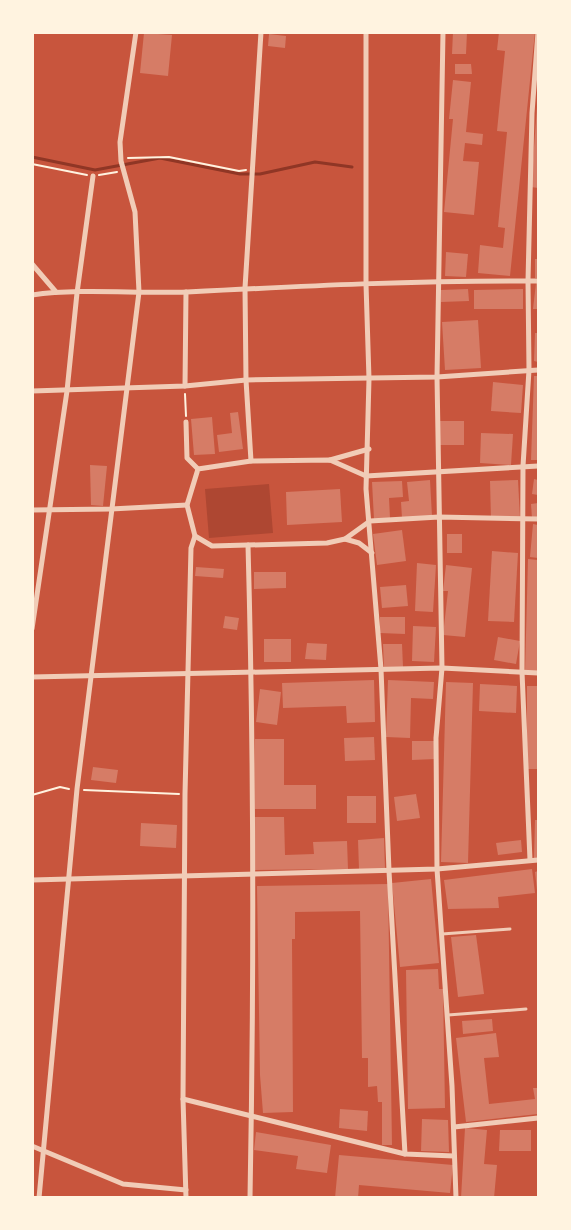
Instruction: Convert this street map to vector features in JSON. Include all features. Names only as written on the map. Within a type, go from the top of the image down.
[{"type":"street","points":[[39,1198],[77,790],[139,292],[135,212],[120,160],[120,142],[136,32]]},
{"type":"street","points":[[251,461],[246,380],[245,288],[261,32]]},
{"type":"street","points":[[366,32],[366,284],[369,379],[369,449],[366,476],[381,669],[389,870],[405,1154]]},
{"type":"street","points":[[443,32],[436,377],[442,668],[436,738],[438,869],[448,1015],[456,1198]]},
{"type":"street","points":[[530,860],[522,672],[523,466],[529,370],[528,281],[532,113],[538,32]]},
{"type":"street","points":[[32,629],[51,510],[93,176]]},
{"type":"street","points":[[32,264],[56,292]]},
{"type":"street","points":[[32,295],[56,292],[186,292],[438,280],[538,281]]},
{"type":"street","points":[[185,386],[186,292]]},
{"type":"street","points":[[32,391],[185,386],[246,380],[436,377],[538,370]]},
{"type":"street","points":[[186,422],[187,458],[198,468],[251,461],[330,460],[369,449]]},
{"type":"street","points":[[330,460],[366,476],[538,466]]},
{"type":"street","points":[[186,1198],[183,1099],[186,877],[185,794],[191,548],[195,536],[187,505],[198,468]]},
{"type":"street","points":[[32,510],[111,509],[187,505]]},
{"type":"street","points":[[195,536],[212,546],[327,543],[345,539],[370,521],[439,517],[538,519]]},
{"type":"street","points":[[345,539],[359,543],[372,553]]},
{"type":"street","points":[[248,545],[252,673],[252,1114],[250,1198]]},
{"type":"street","points":[[32,677],[442,668],[538,673]]},
{"type":"street","points":[[32,880],[438,869],[538,860]]},
{"type":"street","points":[[183,1099],[252,1114],[405,1154],[454,1156]]},
{"type":"street","points":[[454,1127],[538,1118]]},
{"type":"street","points":[[32,1146],[123,1184],[186,1190]]},
{"type":"lane","points":[[442,934],[510,929]]},
{"type":"lane","points":[[448,1015],[526,1009]]},
{"type":"path","points":[[120,160],[169,157],[251,172]]},
{"type":"path","points":[[32,164],[93,176],[123,170]]},
{"type":"path","points":[[185,386],[186,422]]},
{"type":"path","points":[[32,795],[60,788],[185,794]]},
{"type":"shaded area","points":[[269,484],[273,533],[209,538],[205,489]]},
{"type":"building","points":[[453,32],[467,32],[466,54],[452,54]]},
{"type":"building","points":[[499,32],[535,32],[510,276],[478,273],[480,245],[503,248],[505,228],[498,227],[507,132],[497,131],[505,51],[497,50]]},
{"type":"building","points":[[144,33],[172,35],[168,76],[140,73]]},
{"type":"building","points":[[269,34],[286,36],[285,48],[268,46]]},
{"type":"building","points":[[455,64],[471,64],[472,74],[455,74]]},
{"type":"building","points":[[453,80],[471,82],[466,132],[483,134],[482,145],[465,143],[463,161],[479,162],[474,215],[444,212],[453,119],[449,119]]},
{"type":"building","points":[[538,107],[538,188],[531,187]]},
{"type":"building","points":[[446,252],[468,254],[466,277],[445,276]]},
{"type":"building","points":[[535,259],[538,259],[538,278],[535,278]]},
{"type":"building","points":[[536,283],[538,283],[538,309],[533,309]]},
{"type":"building","points":[[468,289],[469,301],[441,302],[441,290]]},
{"type":"building","points":[[523,289],[523,309],[474,309],[474,290]]},
{"type":"building","points":[[478,320],[481,368],[445,370],[442,322]]},
{"type":"building","points":[[535,333],[538,333],[538,362],[534,361]]},
{"type":"building","points":[[534,376],[538,376],[538,460],[531,460]]},
{"type":"building","points":[[493,382],[523,385],[521,413],[491,411]]},
{"type":"building","points":[[238,412],[243,449],[219,452],[217,435],[232,433],[230,413]]},
{"type":"building","points":[[212,417],[215,454],[194,455],[191,419]]},
{"type":"building","points":[[439,421],[464,421],[464,445],[440,445]]},
{"type":"building","points":[[481,433],[513,434],[511,465],[480,463]]},
{"type":"building","points":[[90,465],[107,466],[103,506],[91,505]]},
{"type":"building","points":[[534,479],[538,480],[538,495],[532,494]]},
{"type":"building","points":[[430,480],[432,516],[402,518],[401,502],[409,501],[407,482]]},
{"type":"building","points":[[518,480],[520,518],[491,519],[490,481]]},
{"type":"building","points":[[402,481],[403,497],[389,498],[390,518],[374,519],[372,482]]},
{"type":"building","points":[[340,489],[342,522],[287,525],[286,492]]},
{"type":"building","points":[[538,503],[538,517],[532,518],[531,504]]},
{"type":"building","points":[[533,524],[538,525],[538,558],[530,557]]},
{"type":"building","points":[[402,530],[406,561],[377,565],[373,534]]},
{"type":"building","points":[[447,534],[462,534],[462,553],[447,553]]},
{"type":"building","points":[[492,551],[518,553],[514,622],[488,621]]},
{"type":"building","points":[[528,559],[538,560],[538,672],[525,672]]},
{"type":"building","points":[[417,563],[436,565],[433,612],[415,611]]},
{"type":"building","points":[[446,565],[472,568],[465,637],[443,635],[448,591],[443,591]]},
{"type":"building","points":[[196,567],[224,569],[223,578],[195,576]]},
{"type":"building","points":[[254,572],[286,572],[286,588],[254,589]]},
{"type":"building","points":[[406,585],[408,606],[382,608],[380,587]]},
{"type":"building","points":[[225,616],[239,618],[237,630],[223,628]]},
{"type":"building","points":[[380,617],[405,617],[405,634],[380,633]]},
{"type":"building","points":[[413,626],[436,627],[434,662],[412,661]]},
{"type":"building","points":[[498,637],[520,641],[516,664],[494,660]]},
{"type":"building","points":[[264,639],[291,639],[291,662],[264,662]]},
{"type":"building","points":[[307,643],[327,644],[326,660],[305,659]]},
{"type":"building","points":[[383,644],[402,644],[403,667],[384,668]]},
{"type":"building","points":[[374,680],[375,722],[347,723],[346,706],[283,708],[282,683]]},
{"type":"building","points":[[388,680],[434,682],[433,699],[411,698],[410,738],[386,737]]},
{"type":"building","points":[[446,682],[473,683],[468,863],[441,862]]},
{"type":"building","points":[[480,684],[517,686],[516,713],[479,711]]},
{"type":"building","points":[[527,686],[538,686],[538,769],[527,769]]},
{"type":"building","points":[[260,689],[281,692],[277,725],[256,722]]},
{"type":"building","points":[[374,737],[375,760],[345,761],[344,738]]},
{"type":"building","points":[[255,739],[284,739],[284,785],[316,785],[316,809],[255,809]]},
{"type":"building","points":[[412,741],[435,741],[435,759],[412,760]]},
{"type":"building","points":[[93,767],[118,770],[116,783],[91,780]]},
{"type":"building","points":[[416,794],[420,818],[397,821],[394,797]]},
{"type":"building","points":[[347,796],[376,796],[376,823],[347,823]]},
{"type":"building","points":[[254,817],[284,817],[285,855],[314,854],[313,842],[347,841],[348,869],[255,870]]},
{"type":"building","points":[[535,820],[538,820],[538,858],[534,858]]},
{"type":"building","points":[[141,823],[177,825],[176,848],[140,846]]},
{"type":"building","points":[[384,838],[385,869],[359,869],[358,840]]},
{"type":"building","points":[[521,840],[522,852],[498,855],[496,843]]},
{"type":"building","points":[[532,869],[535,893],[498,897],[499,908],[448,909],[444,880]]},
{"type":"building","points":[[538,871],[538,890],[537,890],[535,872]]},
{"type":"building","points":[[431,879],[439,963],[400,967],[392,883]]},
{"type":"building","points":[[388,884],[392,1145],[382,1145],[382,1102],[378,1102],[377,1086],[368,1087],[368,1058],[362,1058],[360,911],[295,912],[295,939],[292,939],[293,1112],[263,1113],[260,1075],[257,886]]},
{"type":"building","points":[[476,935],[484,994],[458,997],[451,937]]},
{"type":"building","points":[[438,969],[439,989],[443,989],[445,1108],[408,1109],[406,970]]},
{"type":"building","points":[[492,1019],[493,1031],[463,1034],[462,1021]]},
{"type":"building","points":[[496,1033],[499,1057],[484,1058],[489,1104],[535,1099],[533,1088],[538,1088],[538,1114],[466,1122],[456,1038]]},
{"type":"building","points":[[340,1109],[368,1111],[367,1131],[339,1128]]},
{"type":"building","points":[[422,1119],[448,1120],[449,1152],[421,1151]]},
{"type":"building","points":[[465,1128],[487,1130],[484,1164],[497,1165],[494,1198],[461,1198]]},
{"type":"building","points":[[500,1130],[531,1130],[531,1151],[499,1151]]},
{"type":"building","points":[[256,1132],[331,1145],[327,1173],[296,1169],[298,1156],[254,1150]]},
{"type":"building","points":[[339,1155],[453,1165],[450,1193],[359,1185],[358,1198],[335,1198]]},
{"type":"waterway","points":[[32,157],[95,170],[160,158],[240,174],[260,174],[315,162],[352,167]]}]
